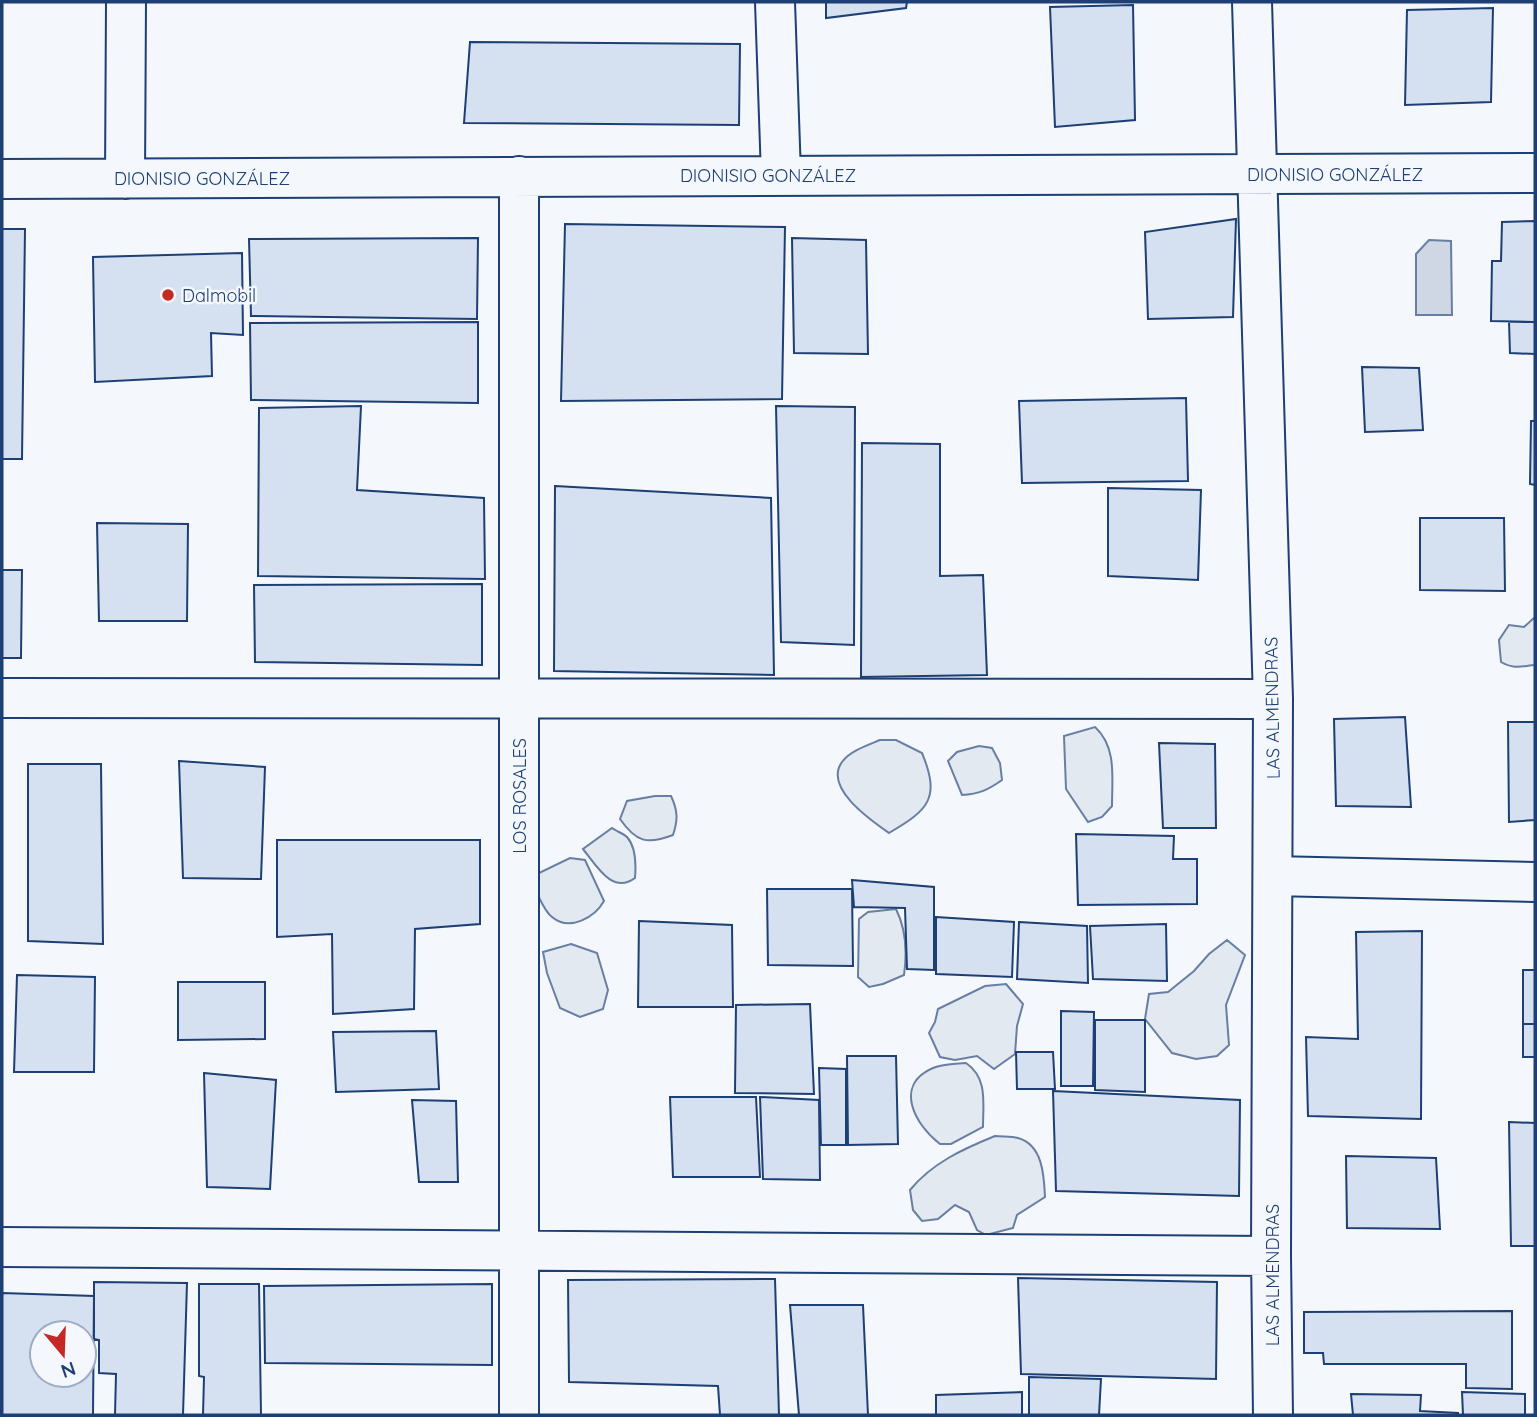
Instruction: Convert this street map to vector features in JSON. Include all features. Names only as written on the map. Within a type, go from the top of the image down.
[{"type":"street","points":[[125,179],[126,2]]},
{"type":"street","points":[[775,2],[781,175]]},
{"type":"street","name":"LAS ALMENDRAS","points":[[1252,2],[1273,699],[1273,1415]]},
{"type":"street","name":"DIONISIO GONZÁLEZ","points":[[2,179],[1535,173]]},
{"type":"street","name":"LOS ROSALES","points":[[519,176],[519,1415]]},
{"type":"street","points":[[2,698],[1273,699]]},
{"type":"street","points":[[1273,876],[1535,882]]},
{"type":"street","points":[[2,1247],[1271,1256]]},
{"type":"shaded area","points":[[1429,240],[1451,241],[1452,315],[1416,315],[1416,254]]},
{"type":"shaded area","points":[[1535,617],[1535,665],[1514,667],[1501,662],[1499,640],[1509,625],[1524,627]]},
{"type":"shaded area","points":[[1095,727],[1110,753],[1112,806],[1102,817],[1088,822],[1066,789],[1064,736]]},
{"type":"shaded area","points":[[880,740],[896,740],[922,753],[930,782],[930,792],[922,810],[889,833],[852,803],[839,782],[838,772],[842,762],[850,755]]},
{"type":"shaded area","points":[[979,746],[992,748],[1000,763],[1002,780],[983,791],[962,795],[948,761],[957,752]]},
{"type":"shaded area","points":[[671,796],[676,811],[673,835],[656,840],[637,837],[620,819],[627,801]]},
{"type":"shaded area","points":[[612,828],[627,837],[634,851],[635,878],[627,882],[619,883],[605,876],[583,849]]},
{"type":"shaded area","points":[[570,858],[585,860],[604,901],[588,917],[574,923],[566,923],[549,914],[534,888],[539,873]]},
{"type":"shaded area","points":[[896,909],[905,942],[904,975],[869,987],[858,977],[859,919],[868,912]]},
{"type":"shaded area","points":[[1227,940],[1245,955],[1226,1005],[1229,1045],[1217,1056],[1196,1059],[1172,1053],[1145,1019],[1149,994],[1168,992]]},
{"type":"shaded area","points":[[571,944],[597,953],[608,990],[603,1009],[580,1017],[560,1008],[547,973],[543,952]]},
{"type":"shaded area","points":[[1006,984],[1023,1004],[1017,1026],[1015,1054],[994,1069],[977,1056],[955,1060],[940,1057],[929,1033],[938,1009],[985,986]]},
{"type":"shaded area","points":[[966,1063],[978,1076],[981,1084],[983,1127],[951,1144],[940,1144],[916,1116],[911,1095],[914,1084],[921,1075],[933,1068]]},
{"type":"shaded area","points":[[995,1136],[1018,1138],[1033,1147],[1040,1162],[1045,1197],[1017,1215],[1013,1228],[986,1235],[977,1230],[969,1212],[955,1205],[938,1219],[922,1221],[913,1210],[910,1190],[938,1164]]},
{"type":"building","points":[[826,2],[907,2],[906,8],[826,18]]},
{"type":"building","points":[[1133,5],[1135,120],[1055,127],[1050,7]]},
{"type":"building","points":[[1493,8],[1491,102],[1405,105],[1407,10]]},
{"type":"building","points":[[470,42],[740,44],[739,125],[464,123]]},
{"type":"building","points":[[1236,219],[1233,317],[1148,319],[1145,232]]},
{"type":"building","points":[[1535,221],[1535,322],[1491,321],[1492,261],[1501,261],[1502,222]]},
{"type":"building","points":[[565,224],[785,227],[782,399],[561,401]]},
{"type":"building","points":[[2,229],[25,229],[22,459],[2,459]]},
{"type":"building","points":[[478,238],[477,319],[251,316],[249,239]]},
{"type":"building","points":[[792,238],[866,240],[868,354],[794,353]]},
{"type":"building","name":"Dalmobil","points":[[242,253],[243,335],[211,333],[212,376],[95,382],[93,257]]},
{"type":"building","points":[[478,322],[478,403],[251,400],[250,323]]},
{"type":"building","points":[[1509,322],[1535,322],[1535,354],[1510,353]]},
{"type":"building","points":[[1362,367],[1419,368],[1423,430],[1365,432]]},
{"type":"building","points":[[1186,398],[1188,481],[1022,483],[1019,401]]},
{"type":"building","points":[[361,406],[357,490],[484,498],[485,579],[258,576],[259,408]]},
{"type":"building","points":[[776,406],[855,407],[854,645],[781,642]]},
{"type":"building","points":[[1531,421],[1535,421],[1535,485],[1530,484]]},
{"type":"building","points":[[862,443],[940,444],[940,576],[983,575],[987,675],[861,677]]},
{"type":"building","points":[[555,486],[771,498],[774,675],[554,671]]},
{"type":"building","points":[[1108,488],[1201,490],[1198,580],[1108,576]]},
{"type":"building","points":[[1420,518],[1504,518],[1505,591],[1420,590]]},
{"type":"building","points":[[97,523],[188,524],[187,621],[99,621]]},
{"type":"building","points":[[2,570],[22,570],[21,658],[2,658]]},
{"type":"building","points":[[482,584],[482,665],[255,662],[254,585]]},
{"type":"building","points":[[1405,717],[1411,807],[1336,806],[1334,719]]},
{"type":"building","points":[[1508,722],[1535,722],[1535,820],[1509,822]]},
{"type":"building","points":[[1159,743],[1215,744],[1216,828],[1163,828]]},
{"type":"building","points":[[179,761],[265,767],[261,879],[183,878]]},
{"type":"building","points":[[28,764],[101,764],[103,944],[28,941]]},
{"type":"building","points":[[1076,834],[1174,836],[1173,859],[1197,859],[1197,904],[1078,905]]},
{"type":"building","points":[[277,840],[480,840],[480,924],[415,929],[414,1009],[333,1014],[332,934],[277,937]]},
{"type":"building","points":[[852,880],[934,887],[934,970],[907,969],[905,908],[854,907]]},
{"type":"building","points":[[767,889],[852,889],[853,966],[768,965]]},
{"type":"building","points":[[936,917],[1014,922],[1012,977],[936,974]]},
{"type":"building","points":[[639,921],[732,925],[733,1007],[638,1007]]},
{"type":"building","points":[[1019,922],[1087,926],[1088,983],[1017,979]]},
{"type":"building","points":[[1166,924],[1167,981],[1093,979],[1090,926]]},
{"type":"building","points":[[1422,931],[1421,1119],[1308,1116],[1306,1037],[1358,1039],[1356,932]]},
{"type":"building","points":[[1523,970],[1535,970],[1535,1024],[1523,1024]]},
{"type":"building","points":[[17,975],[95,977],[94,1072],[14,1072]]},
{"type":"building","points":[[178,982],[265,982],[265,1039],[178,1040]]},
{"type":"building","points":[[810,1004],[814,1094],[735,1093],[736,1005]]},
{"type":"building","points":[[1061,1011],[1094,1012],[1093,1086],[1061,1086]]},
{"type":"building","points":[[1095,1020],[1145,1020],[1145,1092],[1095,1090]]},
{"type":"building","points":[[1523,1024],[1535,1024],[1535,1057],[1523,1057]]},
{"type":"building","points":[[436,1031],[439,1089],[336,1092],[333,1032]]},
{"type":"building","points":[[1016,1052],[1053,1052],[1055,1089],[1017,1089]]},
{"type":"building","points":[[847,1056],[896,1056],[898,1144],[848,1145]]},
{"type":"building","points":[[819,1068],[846,1069],[846,1145],[821,1145]]},
{"type":"building","points":[[204,1073],[276,1080],[270,1189],[207,1187]]},
{"type":"building","points":[[1053,1091],[1240,1100],[1239,1196],[1056,1191]]},
{"type":"building","points":[[670,1097],[756,1097],[760,1177],[673,1177]]},
{"type":"building","points":[[760,1097],[819,1100],[820,1180],[763,1179]]},
{"type":"building","points":[[412,1100],[456,1101],[458,1182],[419,1182]]},
{"type":"building","points":[[1509,1122],[1535,1123],[1535,1246],[1511,1246]]},
{"type":"building","points":[[1346,1156],[1436,1158],[1440,1229],[1347,1228]]},
{"type":"building","points":[[1018,1278],[1217,1282],[1216,1379],[1021,1374]]},
{"type":"building","points":[[775,1279],[779,1415],[720,1415],[718,1386],[569,1382],[568,1280]]},
{"type":"building","points":[[94,1282],[187,1283],[183,1415],[115,1415],[116,1374],[99,1373],[98,1319],[94,1319]]},
{"type":"building","points":[[199,1284],[259,1284],[261,1415],[203,1415],[204,1377],[199,1376]]},
{"type":"building","points":[[492,1284],[492,1365],[265,1363],[264,1286]]},
{"type":"building","points":[[2,1293],[94,1296],[94,1319],[28,1319],[28,1389],[93,1389],[93,1415],[2,1415]]},
{"type":"building","points":[[790,1305],[863,1305],[868,1415],[799,1415]]},
{"type":"building","points":[[1512,1311],[1512,1389],[1466,1388],[1466,1364],[1324,1364],[1323,1353],[1304,1353],[1304,1312]]},
{"type":"building","points":[[1029,1377],[1101,1379],[1099,1415],[1029,1415]]},
{"type":"building","points":[[1022,1392],[1022,1415],[936,1415],[936,1395]]},
{"type":"building","points":[[1462,1392],[1525,1394],[1525,1415],[1463,1415]]},
{"type":"building","points":[[1351,1394],[1421,1395],[1420,1411],[1458,1415],[1353,1415]]},
{"type":"place","name":"Dalmobil","points":[[168,295]]}]
